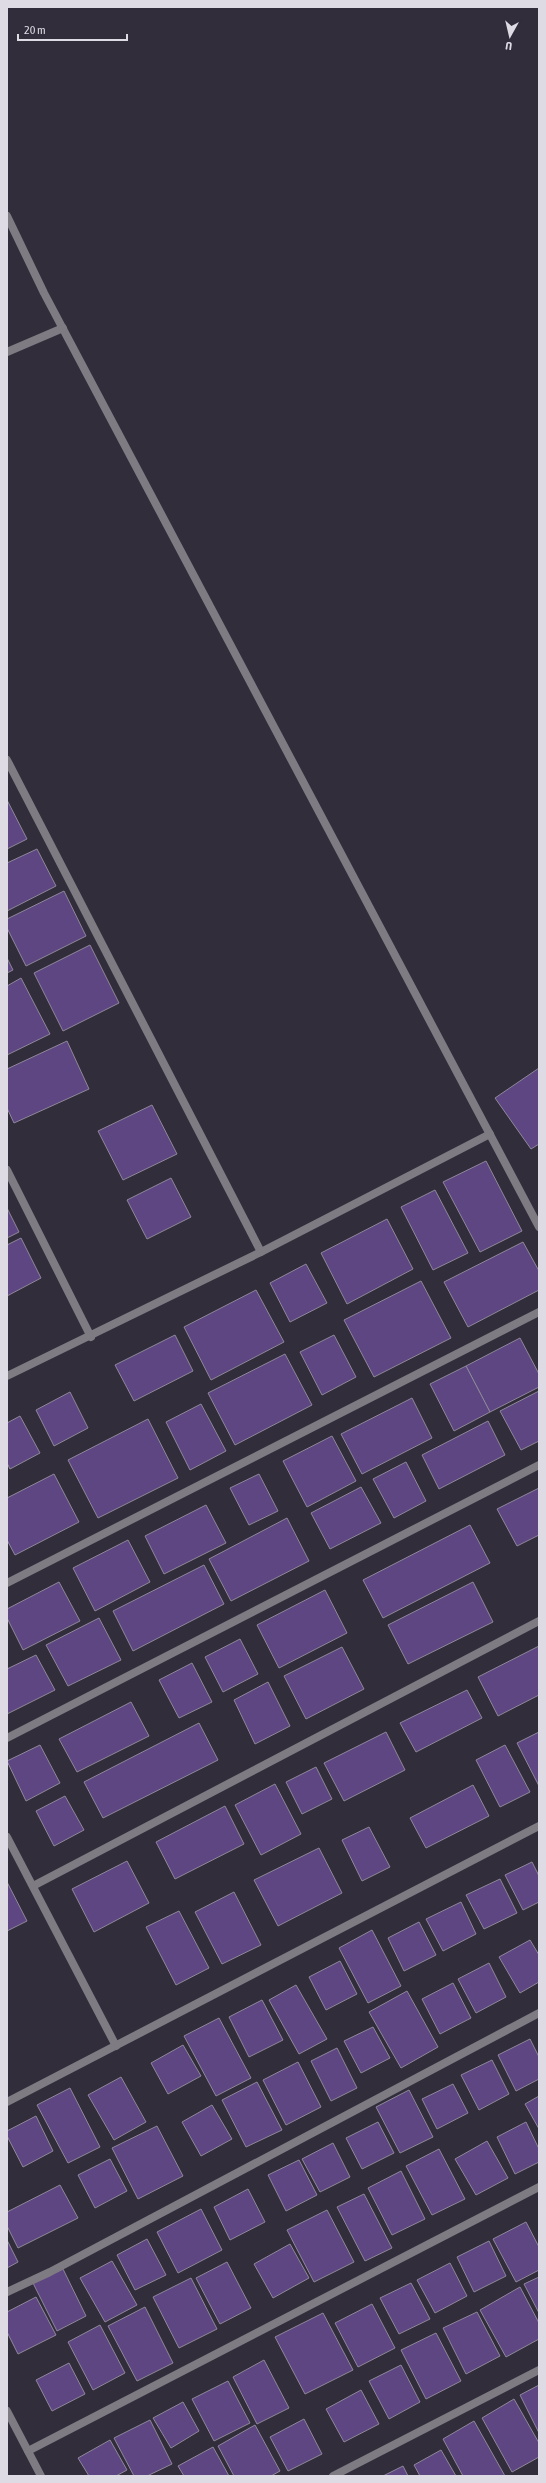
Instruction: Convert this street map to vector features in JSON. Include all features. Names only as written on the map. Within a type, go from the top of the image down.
[{"type":"street","points":[[7,216],[63,328],[539,1227]]},
{"type":"street","points":[[7,352],[63,328]]},
{"type":"street","points":[[7,760],[261,1252]]},
{"type":"street","points":[[7,1376],[261,1252],[490,1134]]},
{"type":"street","points":[[7,1170],[91,1336]]},
{"type":"street","points":[[7,1583],[539,1312]]},
{"type":"street","points":[[7,1738],[539,1465]]},
{"type":"street","points":[[32,1886],[539,1621]]},
{"type":"street","points":[[7,2102],[539,1826]]},
{"type":"street","points":[[7,1837],[116,2046]]},
{"type":"street","points":[[7,2292],[50,2272],[539,2013]]},
{"type":"street","points":[[28,2450],[539,2187]]},
{"type":"street","points":[[333,2476],[539,2370]]},
{"type":"street","points":[[7,2411],[41,2476]]},
{"type":"building","points":[[7,800],[27,839],[7,849]]},
{"type":"building","points":[[37,849],[56,886],[7,911],[7,863]]},
{"type":"building","points":[[64,891],[86,936],[26,966],[7,928],[7,919]]},
{"type":"building","points":[[90,945],[119,1003],[63,1031],[34,973]]},
{"type":"building","points":[[7,958],[13,970],[7,973]]},
{"type":"building","points":[[21,978],[50,1034],[7,1055],[7,986]]},
{"type":"building","points":[[67,1041],[89,1089],[14,1123],[7,1108],[7,1069]]},
{"type":"building","points":[[539,1068],[539,1144],[531,1149],[495,1098]]},
{"type":"building","points":[[152,1105],[177,1154],[123,1180],[98,1131]]},
{"type":"building","points":[[486,1161],[522,1231],[480,1252],[443,1182]]},
{"type":"building","points":[[171,1178],[191,1217],[147,1239],[127,1200]]},
{"type":"building","points":[[435,1190],[468,1253],[433,1270],[401,1207]]},
{"type":"building","points":[[7,1208],[19,1232],[7,1238]]},
{"type":"building","points":[[387,1219],[413,1269],[347,1304],[321,1253]]},
{"type":"building","points":[[21,1238],[41,1278],[7,1296],[7,1245]]},
{"type":"building","points":[[523,1242],[539,1271],[539,1290],[468,1327],[444,1282]]},
{"type":"building","points":[[306,1264],[327,1303],[290,1322],[270,1283]]},
{"type":"building","points":[[421,1281],[451,1338],[374,1377],[344,1320]]},
{"type":"building","points":[[256,1290],[284,1342],[211,1380],[184,1327]]},
{"type":"building","points":[[175,1335],[193,1371],[134,1401],[115,1365]]},
{"type":"building","points":[[334,1335],[356,1377],[322,1395],[300,1352]]},
{"type":"building","points":[[520,1338],[539,1374],[539,1387],[490,1412],[466,1366]]},
{"type":"building","points":[[285,1354],[312,1405],[235,1445],[208,1393]]},
{"type":"building","points":[[466,1366],[490,1412],[454,1431],[430,1384]]},
{"type":"building","points":[[539,1391],[539,1441],[521,1450],[500,1411]]},
{"type":"building","points":[[70,1392],[88,1428],[54,1446],[36,1410]]},
{"type":"building","points":[[412,1398],[432,1438],[362,1474],[341,1434]]},
{"type":"building","points":[[201,1404],[226,1451],[190,1470],[166,1422]]},
{"type":"building","points":[[20,1416],[40,1453],[10,1469],[7,1463],[7,1423]]},
{"type":"building","points":[[148,1419],[178,1478],[98,1518],[68,1460]]},
{"type":"building","points":[[488,1421],[505,1455],[439,1489],[422,1455]]},
{"type":"building","points":[[332,1436],[356,1481],[307,1507],[283,1461]]},
{"type":"building","points":[[406,1462],[426,1501],[394,1518],[373,1479]]},
{"type":"building","points":[[54,1474],[79,1522],[15,1555],[7,1540],[7,1498]]},
{"type":"building","points":[[259,1474],[278,1511],[249,1525],[230,1488]]},
{"type":"building","points":[[361,1487],[381,1523],[330,1549],[311,1513]]},
{"type":"building","points":[[539,1488],[539,1535],[517,1546],[497,1509]]},
{"type":"building","points":[[206,1505],[226,1543],[164,1574],[145,1536]]},
{"type":"building","points":[[287,1518],[309,1561],[231,1601],[209,1559]]},
{"type":"building","points":[[470,1525],[490,1563],[383,1618],[363,1580]]},
{"type":"building","points":[[128,1540],[150,1582],[95,1611],[73,1568]]},
{"type":"building","points":[[204,1565],[224,1604],[133,1651],[113,1611]]},
{"type":"building","points":[[59,1582],[80,1621],[23,1650],[7,1618],[7,1609]]},
{"type":"building","points":[[473,1582],[493,1622],[408,1664],[388,1625]]},
{"type":"building","points":[[325,1590],[347,1633],[279,1668],[257,1625]]},
{"type":"building","points":[[99,1618],[121,1660],[68,1686],[46,1645]]},
{"type":"building","points":[[240,1639],[258,1674],[223,1692],[205,1657]]},
{"type":"building","points":[[539,1646],[539,1695],[498,1716],[478,1677]]},
{"type":"building","points":[[342,1647],[364,1689],[306,1719],[284,1676]]},
{"type":"building","points":[[36,1655],[55,1690],[7,1714],[7,1669]]},
{"type":"building","points":[[192,1663],[212,1702],[179,1718],[159,1680]]},
{"type":"building","points":[[268,1682],[290,1726],[255,1744],[234,1700]]},
{"type":"building","points":[[467,1690],[482,1718],[416,1752],[400,1723]]},
{"type":"building","points":[[131,1702],[149,1736],[77,1772],[59,1739]]},
{"type":"building","points":[[199,1723],[218,1760],[103,1818],[84,1782]]},
{"type":"building","points":[[386,1732],[405,1770],[344,1801],[324,1763]]},
{"type":"building","points":[[539,1732],[539,1786],[517,1743]]},
{"type":"building","points":[[40,1745],[60,1783],[26,1801],[7,1761]]},
{"type":"building","points":[[505,1745],[530,1792],[500,1807],[476,1760]]},
{"type":"building","points":[[316,1767],[332,1799],[302,1814],[286,1782]]},
{"type":"building","points":[[275,1784],[301,1834],[261,1855],[235,1805]]},
{"type":"building","points":[[473,1785],[489,1816],[426,1848],[410,1818]]},
{"type":"building","points":[[65,1796],[84,1830],[54,1846],[36,1811]]},
{"type":"building","points":[[225,1806],[244,1844],[175,1879],[156,1842]]},
{"type":"building","points":[[369,1827],[390,1867],[362,1881],[342,1840]]},
{"type":"building","points":[[319,1848],[342,1893],[278,1926],[254,1880]]},
{"type":"building","points":[[127,1861],[149,1903],[94,1932],[72,1889]]},
{"type":"building","points":[[532,1862],[539,1876],[539,1902],[523,1910],[505,1875]]},
{"type":"building","points":[[500,1879],[517,1913],[484,1929],[466,1895]]},
{"type":"building","points":[[7,1882],[27,1921],[7,1931]]},
{"type":"building","points":[[234,1892],[261,1945],[222,1964],[195,1912]]},
{"type":"building","points":[[461,1902],[476,1934],[443,1951],[426,1919]]},
{"type":"building","points":[[179,1911],[209,1968],[176,1985],[146,1927]]},
{"type":"building","points":[[419,1922],[436,1955],[404,1971],[388,1938]]},
{"type":"building","points":[[372,1930],[401,1986],[368,2003],[339,1948]]},
{"type":"building","points":[[530,1940],[539,1955],[539,1982],[520,1993],[499,1957]]},
{"type":"building","points":[[340,1961],[357,1994],[326,2010],[309,1977]]},
{"type":"building","points":[[489,1963],[506,1997],[476,2013],[458,1979]]},
{"type":"building","points":[[453,1983],[471,2018],[440,2034],[422,1999]]},
{"type":"building","points":[[296,1985],[327,2039],[299,2054],[269,2000]]},
{"type":"building","points":[[407,1991],[438,2047],[401,2068],[369,2012]]},
{"type":"building","points":[[262,2000],[283,2040],[249,2057],[229,2017]]},
{"type":"building","points":[[219,2018],[251,2078],[216,2096],[184,2036]]},
{"type":"building","points":[[373,2027],[390,2058],[361,2073],[344,2041]]},
{"type":"building","points":[[530,2039],[539,2057],[539,2079],[516,2091],[498,2055]]},
{"type":"building","points":[[183,2045],[201,2076],[168,2094],[151,2063]]},
{"type":"building","points":[[337,2048],[357,2088],[331,2101],[311,2061]]},
{"type":"building","points":[[492,2060],[509,2094],[479,2110],[461,2075]]},
{"type":"building","points":[[298,2062],[321,2107],[286,2125],[263,2080]]},
{"type":"building","points":[[121,2077],[146,2122],[114,2140],[88,2095]]},
{"type":"building","points":[[257,2082],[282,2130],[246,2147],[222,2100]]},
{"type":"building","points":[[453,2084],[468,2113],[437,2129],[422,2099]]},
{"type":"building","points":[[70,2088],[100,2147],[68,2163],[37,2105]]},
{"type":"building","points":[[409,2090],[433,2137],[400,2153],[376,2107]]},
{"type":"building","points":[[539,2096],[539,2129],[525,2104]]},
{"type":"building","points":[[212,2105],[232,2139],[201,2156],[182,2122]]},
{"type":"building","points":[[36,2116],[53,2151],[23,2167],[7,2136],[7,2131]]},
{"type":"building","points":[[378,2122],[394,2153],[362,2169],[346,2138]]},
{"type":"building","points":[[526,2122],[539,2149],[539,2162],[515,2174],[497,2137]]},
{"type":"building","points":[[157,2126],[183,2176],[138,2199],[112,2148]]},
{"type":"building","points":[[487,2141],[508,2178],[476,2195],[455,2159]]},
{"type":"building","points":[[333,2143],[350,2177],[320,2192],[302,2159]]},
{"type":"building","points":[[439,2149],[465,2199],[432,2215],[406,2166]]},
{"type":"building","points":[[110,2159],[127,2191],[95,2208],[78,2175]]},
{"type":"building","points":[[299,2160],[317,2195],[286,2211],[268,2175]]},
{"type":"building","points":[[401,2171],[425,2219],[392,2235],[368,2188]]},
{"type":"building","points":[[60,2185],[78,2218],[18,2248],[7,2226],[7,2212]]},
{"type":"building","points":[[248,2189],[265,2222],[230,2240],[214,2207]]},
{"type":"building","points":[[364,2194],[392,2248],[365,2261],[337,2207]]},
{"type":"building","points":[[201,2209],[222,2250],[178,2273],[157,2232]]},
{"type":"building","points":[[327,2210],[354,2262],[314,2282],[287,2230]]},
{"type":"building","points":[[526,2222],[539,2247],[539,2270],[516,2282],[493,2239]]},
{"type":"building","points":[[147,2239],[166,2275],[135,2290],[117,2255]]},
{"type":"building","points":[[7,2240],[18,2262],[7,2268]]},
{"type":"building","points":[[489,2241],[506,2276],[474,2292],[457,2257]]},
{"type":"building","points":[[290,2244],[309,2278],[273,2298],[254,2264]]},
{"type":"building","points":[[112,2261],[137,2305],[105,2322],[80,2278]]},
{"type":"building","points":[[227,2262],[251,2308],[220,2324],[196,2278]]},
{"type":"building","points":[[450,2263],[467,2296],[435,2313],[417,2280]]},
{"type":"building","points":[[63,2269],[86,2316],[57,2331],[33,2283]]},
{"type":"building","points":[[539,2277],[539,2313],[524,2284]]},
{"type":"building","points":[[191,2278],[217,2329],[179,2348],[153,2297]]},
{"type":"building","points":[[411,2283],[430,2319],[399,2334],[380,2298]]},
{"type":"building","points":[[520,2287],[539,2323],[539,2339],[506,2357],[480,2310]]},
{"type":"building","points":[[36,2297],[56,2335],[18,2354],[7,2332],[7,2312]]},
{"type":"building","points":[[372,2304],[395,2348],[358,2367],[335,2323]]},
{"type":"building","points":[[145,2307],[173,2363],[137,2381],[108,2326]]},
{"type":"building","points":[[477,2312],[500,2356],[466,2374],[443,2328]]},
{"type":"building","points":[[323,2313],[353,2370],[305,2394],[275,2337]]},
{"type":"building","points":[[100,2325],[125,2373],[93,2390],[68,2342]]},
{"type":"building","points":[[436,2333],[461,2381],[426,2399],[401,2350]]},
{"type":"building","points":[[264,2360],[289,2408],[257,2424],[233,2377]]},
{"type":"building","points":[[69,2363],[85,2394],[52,2411],[36,2380]]},
{"type":"building","points":[[401,2365],[420,2402],[389,2419],[369,2381]]},
{"type":"building","points":[[228,2381],[250,2423],[214,2441],[192,2399]]},
{"type":"building","points":[[539,2385],[539,2433],[520,2395]]},
{"type":"building","points":[[361,2390],[379,2424],[344,2442],[326,2409]]},
{"type":"building","points":[[514,2399],[539,2443],[539,2457],[512,2472],[482,2418]]},
{"type":"building","points":[[183,2402],[199,2431],[171,2448],[153,2418]]},
{"type":"building","points":[[304,2419],[322,2454],[288,2471],[270,2437]]},
{"type":"building","points":[[150,2420],[172,2464],[147,2476],[134,2476],[114,2438]]},
{"type":"building","points":[[474,2421],[505,2476],[463,2476],[443,2439]]},
{"type":"building","points":[[255,2425],[280,2471],[271,2476],[234,2476],[218,2446]]},
{"type":"building","points":[[110,2440],[127,2470],[116,2476],[89,2476],[78,2458]]},
{"type":"building","points":[[213,2447],[229,2476],[184,2476],[178,2466]]},
{"type":"building","points":[[441,2450],[456,2476],[420,2476],[414,2465]]},
{"type":"building","points":[[403,2466],[408,2476],[383,2476]]}]
